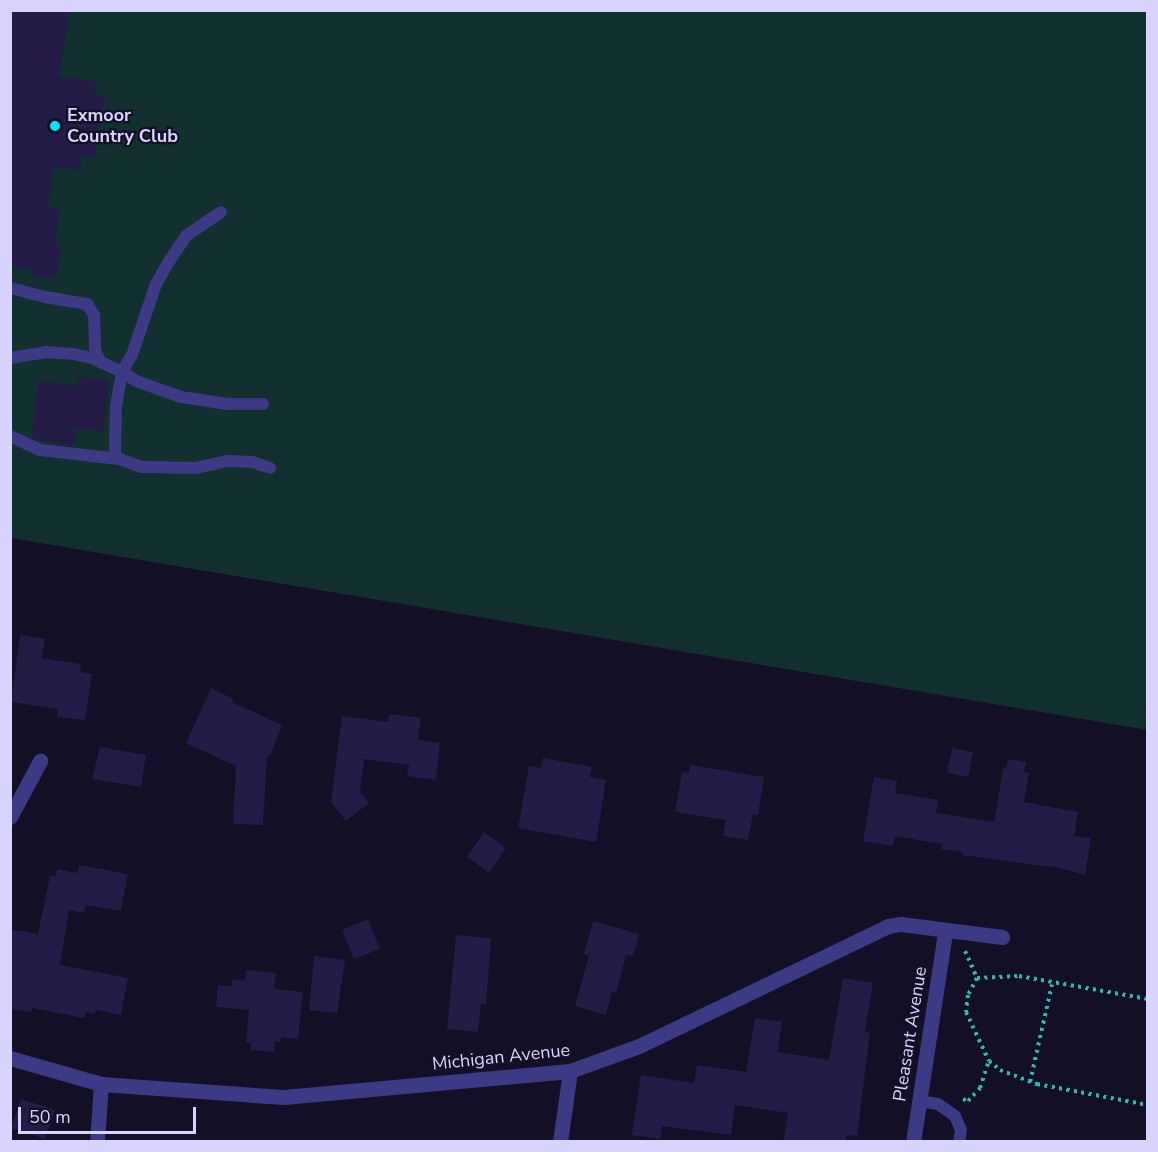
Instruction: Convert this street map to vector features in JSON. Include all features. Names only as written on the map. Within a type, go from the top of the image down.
[{"type":"street","points":[[10,817],[40,761]]},
{"type":"street","name":"Michigan Avenue","points":[[10,1058],[101,1084],[284,1097],[570,1071],[639,1046],[888,926],[901,924],[945,932],[1002,937]]},
{"type":"street","name":"Pleasant Avenue","points":[[913,1142],[945,932]]},
{"type":"street","points":[[560,1142],[570,1071]]},
{"type":"street","points":[[97,1142],[101,1084]]},
{"type":"lane","points":[[119,459],[116,454],[115,426],[122,372],[132,355],[156,284],[186,236],[221,212]]},
{"type":"lane","points":[[10,288],[87,304],[94,315],[95,351],[101,363]]},
{"type":"lane","points":[[10,358],[46,352],[73,354],[101,363],[136,381],[181,397],[228,404],[263,404]]},
{"type":"lane","points":[[10,436],[40,450],[119,459],[142,467],[170,470],[196,468],[227,461],[252,462],[270,468]]},
{"type":"lane","points":[[920,1101],[938,1104],[954,1116],[961,1130],[959,1142]]},
{"type":"path","points":[[961,932],[966,955],[977,978]]},
{"type":"path","points":[[977,978],[1019,976],[1052,984],[1148,999]]},
{"type":"path","points":[[977,978],[968,995],[966,1012],[989,1061],[1000,1070],[1030,1082],[1082,1094],[1148,1105]]},
{"type":"path","points":[[1030,1082],[1052,984]]},
{"type":"path","points":[[944,1108],[957,1096],[968,1101],[980,1088],[989,1061]]},
{"type":"green space","name":"Exmoor Country Club","points":[[10,11],[1147,11],[1147,730],[11,538]]},
{"type":"building","name":"Exmoor Country Club","points":[[10,10],[70,10],[59,76],[96,82],[94,94],[105,96],[94,158],[82,156],[80,170],[55,166],[48,208],[60,210],[55,242],[61,248],[56,275],[50,279],[35,277],[30,270],[10,266]]},
{"type":"building","points":[[79,377],[109,380],[103,432],[76,428],[74,446],[41,441],[32,437],[38,381],[78,386]]},
{"type":"building","points":[[20,635],[45,639],[42,658],[81,664],[80,672],[92,674],[85,720],[57,717],[58,709],[11,702]]},
{"type":"building","points":[[211,688],[233,699],[232,702],[282,725],[271,754],[267,756],[263,825],[233,824],[236,766],[186,743]]},
{"type":"building","points":[[389,714],[421,718],[418,740],[440,743],[436,780],[407,776],[409,765],[364,759],[360,792],[369,803],[346,821],[331,802],[342,716],[388,722]]},
{"type":"building","points":[[100,747],[146,755],[141,787],[92,779]]},
{"type":"building","points":[[952,748],[973,752],[968,777],[947,773]]},
{"type":"building","points":[[543,758],[592,767],[590,777],[606,780],[596,842],[518,828],[529,766],[541,768]]},
{"type":"building","points":[[1008,759],[1026,762],[1024,772],[1029,773],[1024,802],[1078,812],[1074,836],[1091,838],[1085,875],[1060,868],[962,855],[963,852],[941,849],[942,844],[895,836],[893,846],[863,841],[874,777],[897,781],[895,793],[938,800],[936,813],[994,822],[1003,768],[1006,769]]},
{"type":"building","points":[[690,765],[764,777],[758,815],[753,814],[748,840],[723,836],[726,820],[675,812],[682,772],[689,773]]},
{"type":"building","points":[[484,832],[506,848],[489,873],[467,857]]},
{"type":"building","points":[[79,865],[128,874],[121,911],[86,905],[84,913],[69,910],[60,965],[128,978],[121,1015],[96,1010],[95,1014],[86,1012],[84,1018],[32,1008],[32,1012],[10,1009],[10,929],[38,934],[50,875],[56,876],[57,869],[77,873]]},
{"type":"building","points":[[368,919],[380,949],[354,959],[342,930]]},
{"type":"building","points":[[593,921],[639,934],[633,956],[626,955],[616,993],[612,992],[606,1015],[575,1006],[589,956],[584,954]]},
{"type":"building","points":[[456,935],[491,938],[486,1005],[481,1004],[478,1032],[447,1029]]},
{"type":"building","points":[[314,956],[345,960],[337,1013],[309,1010]]},
{"type":"building","points":[[246,970],[276,973],[274,989],[303,992],[298,1039],[281,1037],[280,1042],[275,1041],[274,1052],[250,1050],[251,1043],[246,1042],[249,1010],[216,1007],[218,985],[232,986],[232,979],[245,981]]},
{"type":"building","points":[[843,978],[873,983],[865,1032],[870,1033],[857,1136],[847,1135],[845,1142],[783,1142],[788,1113],[735,1105],[731,1135],[662,1126],[660,1139],[632,1135],[641,1075],[694,1083],[697,1065],[746,1072],[755,1018],[782,1022],[777,1052],[829,1060]]},
{"type":"building","points":[[21,1099],[55,1110],[45,1139],[11,1128]]},
{"type":"place","name":"Exmoor Country Club","points":[[55,126]]}]
